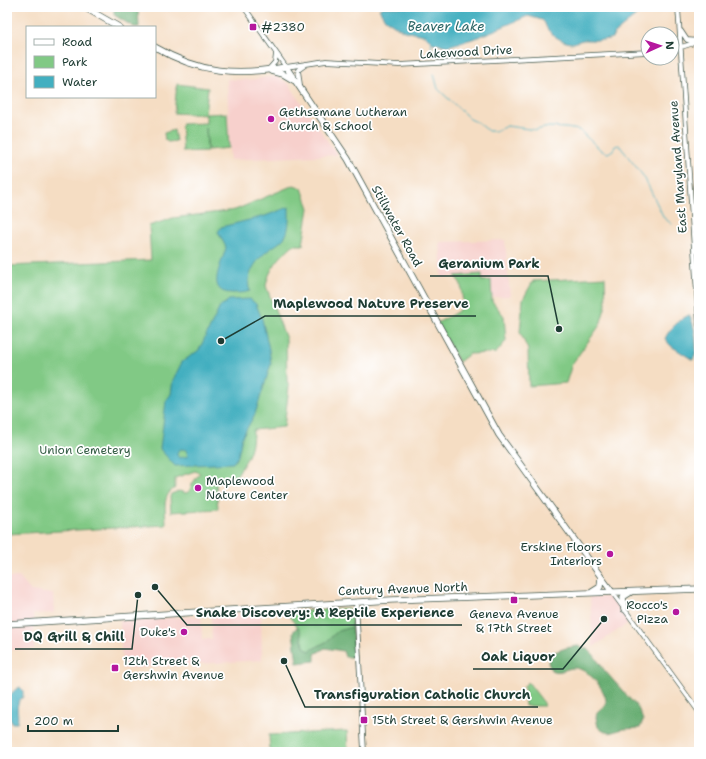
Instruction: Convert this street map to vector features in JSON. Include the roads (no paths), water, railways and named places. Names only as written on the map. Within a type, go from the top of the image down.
[{"type":"main road","points":[[84,7],[118,26]]},
{"type":"main road","points":[[156,48],[178,59],[208,69],[236,72],[286,67]]},
{"type":"main road","name":"Stillwater Road","points":[[286,67],[348,159],[499,435],[612,592]]},
{"type":"main road","points":[[268,70],[283,74],[297,83]]},
{"type":"main road","points":[[589,593],[600,587],[601,577]]},
{"type":"main road","name":"Century Avenue North","points":[[7,624],[356,602],[699,588]]},
{"type":"main road","points":[[624,609],[624,597],[633,591]]},
{"type":"street","points":[[244,7],[286,67]]},
{"type":"street","name":"East Maryland Avenue","points":[[678,7],[699,325]]},
{"type":"street","points":[[679,25],[682,35],[686,40],[699,42]]},
{"type":"street","points":[[681,48],[699,42]]},
{"type":"street","points":[[268,70],[275,62],[275,51]]},
{"type":"street","name":"Lakewood Drive","points":[[286,67],[310,62],[342,61],[375,65],[399,65],[640,52]]},
{"type":"street","points":[[301,90],[298,80],[298,70],[310,62]]},
{"type":"street","points":[[612,592],[699,712]]},
{"type":"street","points":[[356,602],[364,752]]},
{"type":"water","name":"Beaver Lake","points":[[383,7],[644,7],[612,38],[606,40],[585,40],[572,43],[566,42],[550,32],[542,20],[528,16],[476,38],[448,46],[433,43],[424,35],[404,31],[397,27],[385,19],[379,9]]},
{"type":"water","points":[[289,207],[289,225],[286,235],[260,258],[254,267],[249,281],[250,291],[243,293],[223,292],[219,288],[217,282],[219,267],[226,247],[218,232],[221,227],[265,216]]},
{"type":"water","points":[[250,299],[256,304],[262,319],[269,349],[271,364],[255,414],[242,437],[238,456],[233,463],[175,466],[160,449],[166,401],[171,394],[173,380],[182,362],[199,350],[220,307],[229,300]],"holes":[[[181,449],[187,450],[188,456],[179,458],[177,455],[178,451]]]},
{"type":"water","points":[[689,315],[693,324],[696,338],[696,351],[693,360],[671,346],[665,339],[675,325]]},
{"type":"water","points":[[20,687],[23,691],[23,697],[17,706],[17,723],[12,723],[9,718],[7,702],[11,694]]},
{"type":"waterway","points":[[431,41],[433,55]]},
{"type":"waterway","points":[[434,74],[438,89],[470,119],[479,123],[488,131],[495,131],[507,126],[536,130],[549,127],[566,128],[579,130],[602,151],[608,153],[613,150],[615,146],[619,145],[644,177],[664,218],[672,224]]},
{"type":"place","name":"#2380","points":[[253,27]]},
{"type":"place","name":"Gethsemane Lutheran Church & School","points":[[271,119]]},
{"type":"place","name":"Geranium Park","points":[[559,329]]},
{"type":"place","name":"Maplewood Nature Preserve","points":[[221,341]]},
{"type":"place","name":"Maplewood Nature Center","points":[[198,488]]},
{"type":"place","name":"Erskine Floors Interiors","points":[[610,554]]},
{"type":"place","name":"Snake Discovery: A Reptile Experience","points":[[155,587]]},
{"type":"place","name":"DQ Grill & Chill","points":[[138,595]]},
{"type":"place","name":"Geneva Avenue & 17th Street","points":[[514,600]]},
{"type":"place","name":"Rocco's Pizza","points":[[676,612]]},
{"type":"place","name":"Oak Liquor","points":[[604,619]]},
{"type":"place","name":"Duke's","points":[[184,632]]},
{"type":"place","name":"Transfiguration Catholic Church","points":[[284,661]]},
{"type":"place","name":"12th Street & Gershwin Avenue","points":[[115,668]]},
{"type":"place","name":"15th Street & Gershwin Avenue","points":[[364,720]]},
{"type":"park label","name":"Union Cemetery","points":[[85,450]]}]
